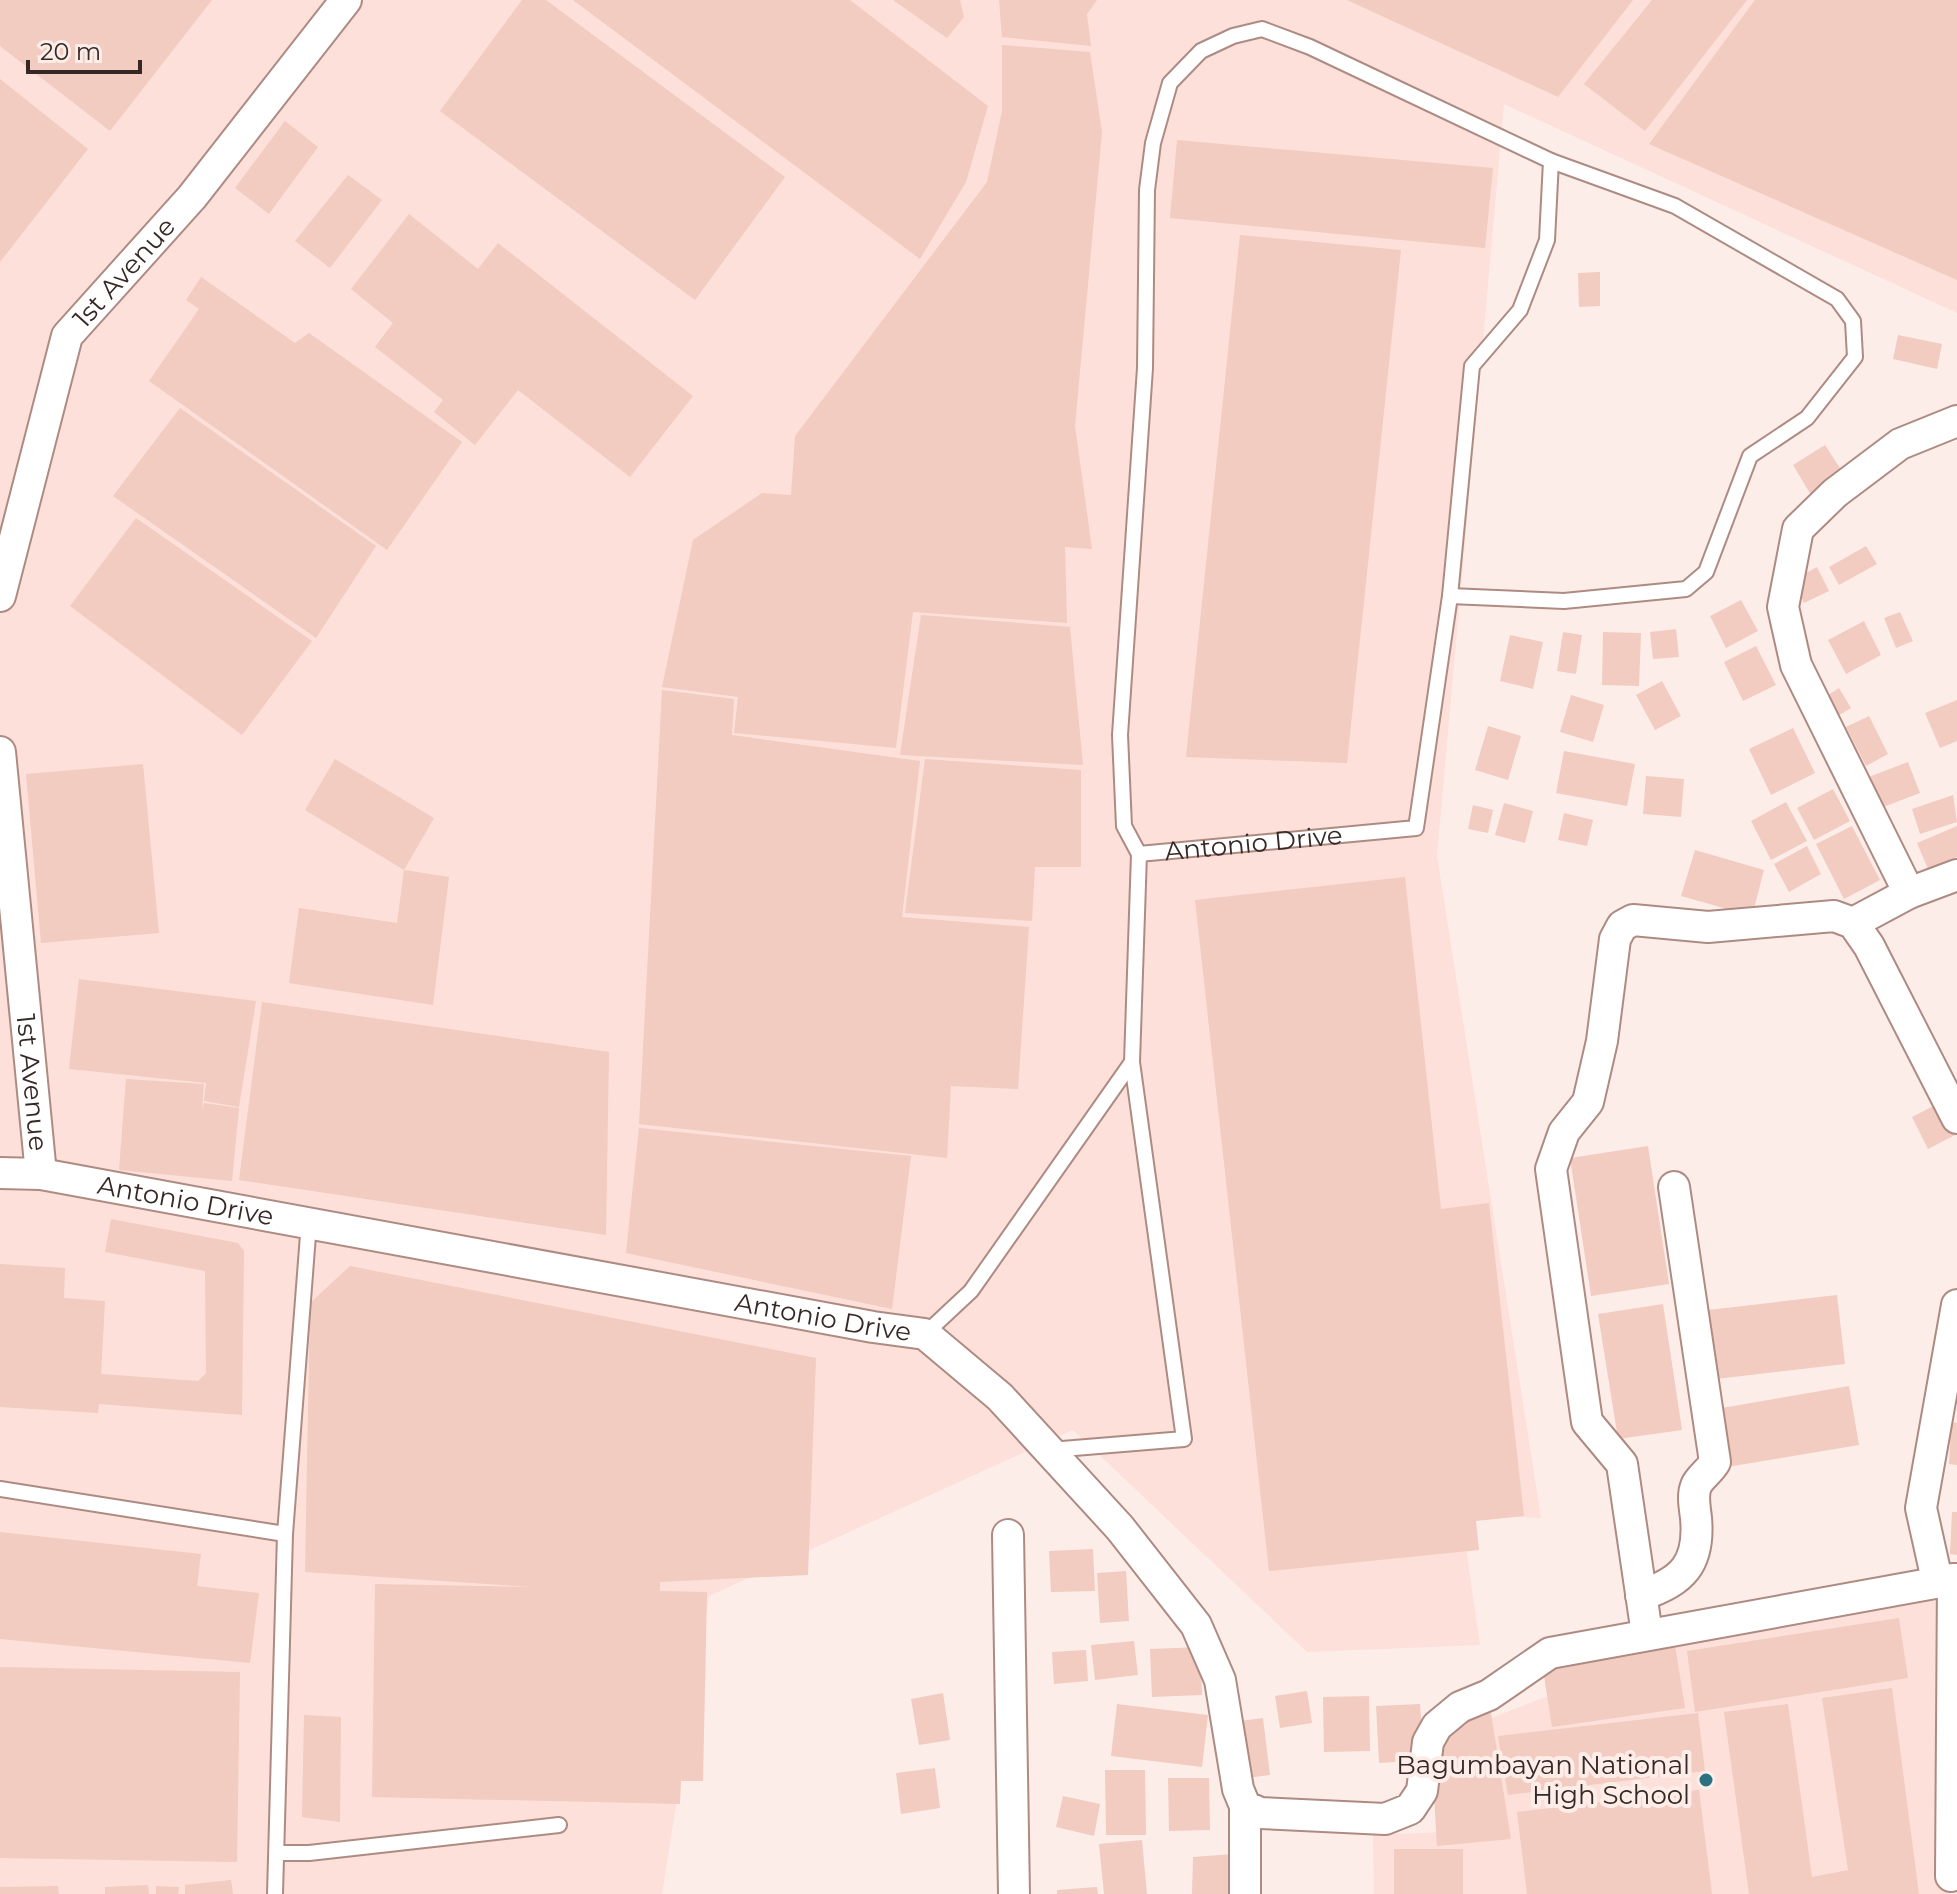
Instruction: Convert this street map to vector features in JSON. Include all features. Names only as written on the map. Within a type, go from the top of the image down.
[{"type":"street","name":"1st Avenue","points":[[0,596],[67,336],[192,197],[346,0]]},
{"type":"street","points":[[1909,893],[1796,665],[1783,607],[1798,529],[1835,493],[1900,444],[1957,421]]},
{"type":"street","name":"1st Avenue","points":[[0,752],[41,1174]]},
{"type":"street","points":[[1853,923],[1909,893],[1957,875]]},
{"type":"street","points":[[1647,1634],[1622,1464],[1587,1422],[1551,1169],[1564,1132],[1588,1102],[1602,1041],[1615,939],[1622,926],[1633,920],[1708,927],[1834,916],[1853,923],[1869,946],[1957,1118]]},
{"type":"street","name":"Antonio Drive","points":[[0,1173],[41,1174],[309,1221],[858,1325],[925,1334]]},
{"type":"street","points":[[1641,1595],[1667,1587],[1687,1570],[1698,1541],[1694,1491],[1697,1482],[1715,1462],[1674,1187]]},
{"type":"street","points":[[1951,1876],[1949,1579],[1921,1508],[1957,1305]]},
{"type":"street","points":[[925,1334],[1000,1397],[1120,1528],[1196,1625],[1220,1680],[1238,1789],[1245,1806],[1245,1894]]},
{"type":"street","points":[[1008,1535],[1014,1894]]},
{"type":"street","points":[[1245,1806],[1260,1813],[1385,1819],[1410,1809],[1422,1791],[1428,1742],[1433,1734],[1460,1707],[1489,1695],[1550,1653],[1949,1579]]},
{"type":"lane","points":[[1139,854],[1124,826],[1120,735],[1145,368],[1147,190],[1153,143],[1170,83],[1201,51],[1233,36],[1262,29],[1310,47],[1551,161],[1675,206],[1837,299],[1853,321],[1855,357],[1807,418],[1750,456],[1706,572],[1686,589],[1564,601],[1450,596],[1472,366],[1520,310],[1547,240],[1551,161]]},
{"type":"lane","name":"Antonio Drive","points":[[925,1334],[971,1291],[1132,1062],[1139,854],[1416,828],[1450,596]]},
{"type":"lane","points":[[1046,1450],[1184,1439],[1132,1062]]},
{"type":"lane","points":[[275,1894],[285,1534],[309,1221]]},
{"type":"lane","points":[[0,1489],[285,1534]]},
{"type":"lane","points":[[277,1853],[309,1853],[559,1825]]},
{"type":"shaded area","points":[[0,0],[1957,0],[1957,313],[1504,104],[1437,856],[1541,1518],[1461,1514],[1480,1645],[1307,1652],[1073,1430],[709,1596],[662,1894],[0,1894]]},
{"type":"shaded area","name":"Bagumbayan National High School","points":[[1940,1595],[1948,1894],[1374,1894],[1373,1835],[1468,1831],[1466,1728],[1548,1696],[1557,1658]]},
{"type":"building","points":[[0,0],[212,0],[110,131],[0,46]]},
{"type":"building","points":[[522,0],[546,0],[785,177],[695,300],[440,111]]},
{"type":"building","points":[[573,0],[850,0],[988,106],[966,182],[920,259]]},
{"type":"building","points":[[893,0],[960,0],[964,17],[947,38]]},
{"type":"building","points":[[999,0],[1097,0],[1087,14],[1091,46],[1002,37]]},
{"type":"building","points":[[1347,0],[1633,0],[1558,97]]},
{"type":"building","points":[[1652,0],[1747,0],[1645,131],[1584,84]]},
{"type":"building","points":[[1755,0],[1957,0],[1957,280],[1649,144]]},
{"type":"building","points":[[1002,45],[1090,52],[1102,132],[1075,426],[1092,549],[1065,547],[1067,623],[913,612],[896,748],[734,733],[738,697],[662,687],[693,540],[762,493],[791,495],[795,436],[987,182],[1002,111]]},
{"type":"building","points":[[0,79],[88,149],[0,262]]},
{"type":"building","points":[[285,121],[318,147],[269,214],[235,188]]},
{"type":"building","points":[[1177,140],[1493,168],[1485,248],[1170,218]]},
{"type":"building","points":[[348,175],[382,200],[330,268],[295,241]]},
{"type":"building","points":[[409,214],[478,269],[498,243],[693,396],[630,477],[518,390],[475,445],[434,412],[443,400],[375,347],[393,323],[351,289]]},
{"type":"building","points":[[1240,235],[1401,250],[1347,763],[1186,757]]},
{"type":"building","points":[[1600,272],[1600,306],[1579,307],[1578,273]]},
{"type":"building","points":[[201,277],[295,343],[309,333],[462,442],[387,550],[149,381],[199,309],[186,300]]},
{"type":"building","points":[[1898,335],[1942,344],[1937,369],[1893,359]]},
{"type":"building","points":[[180,408],[376,546],[316,638],[113,496]]},
{"type":"building","points":[[1825,445],[1847,479],[1814,500],[1793,465]]},
{"type":"building","points":[[136,518],[312,641],[242,735],[70,606]]},
{"type":"building","points":[[1866,546],[1877,564],[1839,585],[1829,567]]},
{"type":"building","points":[[1817,567],[1829,591],[1804,603],[1793,580]]},
{"type":"building","points":[[1741,600],[1758,631],[1726,648],[1710,616]]},
{"type":"building","points":[[1900,612],[1913,641],[1896,648],[1884,618]]},
{"type":"building","points":[[921,615],[1070,627],[1083,765],[900,755]]},
{"type":"building","points":[[1864,621],[1881,655],[1846,674],[1828,640]]},
{"type":"building","points":[[1676,629],[1679,657],[1653,659],[1650,632]]},
{"type":"building","points":[[1563,632],[1582,635],[1576,674],[1557,671]]},
{"type":"building","points":[[1603,632],[1641,633],[1639,686],[1602,685]]},
{"type":"building","points":[[1510,635],[1543,642],[1533,689],[1500,681]]},
{"type":"building","points":[[1756,646],[1776,685],[1743,701],[1724,662]]},
{"type":"building","points":[[1662,681],[1681,716],[1655,730],[1636,695]]},
{"type":"building","points":[[1839,688],[1851,708],[1831,720],[1819,701]]},
{"type":"building","points":[[662,690],[734,699],[732,735],[920,761],[902,917],[1029,927],[1018,1089],[951,1086],[947,1158],[639,1124]]},
{"type":"building","points":[[1571,695],[1604,705],[1593,742],[1560,732]]},
{"type":"building","points":[[1957,700],[1957,741],[1940,748],[1925,713]]},
{"type":"building","points":[[1869,716],[1888,754],[1866,766],[1846,727]]},
{"type":"building","points":[[1488,726],[1521,736],[1508,780],[1475,770]]},
{"type":"building","points":[[1793,728],[1815,773],[1771,795],[1749,749]]},
{"type":"building","points":[[1564,751],[1635,764],[1627,806],[1556,793]]},
{"type":"building","points":[[335,759],[434,818],[404,870],[305,810]]},
{"type":"building","points":[[925,759],[1081,770],[1081,867],[1035,867],[1032,921],[905,913]]},
{"type":"building","points":[[1908,762],[1920,793],[1878,809],[1866,778]]},
{"type":"building","points":[[143,764],[159,933],[41,943],[26,774]]},
{"type":"building","points":[[1646,776],[1684,779],[1681,817],[1643,814]]},
{"type":"building","points":[[1833,789],[1850,821],[1814,840],[1797,808]]},
{"type":"building","points":[[1953,795],[1957,822],[1920,834],[1912,809]]},
{"type":"building","points":[[1786,802],[1807,841],[1771,860],[1751,821]]},
{"type":"building","points":[[1504,803],[1533,811],[1525,843],[1495,835]]},
{"type":"building","points":[[1473,805],[1493,810],[1488,833],[1468,829]]},
{"type":"building","points":[[1564,813],[1593,820],[1587,846],[1558,840]]},
{"type":"building","points":[[1852,826],[1880,880],[1844,899],[1816,844]]},
{"type":"building","points":[[1957,826],[1957,857],[1928,869],[1917,843]]},
{"type":"building","points":[[1807,846],[1821,874],[1789,892],[1774,864]]},
{"type":"building","points":[[1695,850],[1764,870],[1752,916],[1681,896]]},
{"type":"building","points":[[404,870],[449,877],[433,1005],[289,983],[299,908],[397,923]]},
{"type":"building","points":[[1405,877],[1441,1209],[1489,1203],[1524,1516],[1476,1521],[1479,1550],[1269,1571],[1195,900]]},
{"type":"building","points":[[79,979],[256,1001],[239,1107],[204,1101],[206,1083],[69,1069]]},
{"type":"building","points":[[262,1002],[609,1052],[606,1235],[239,1180]]},
{"type":"building","points":[[126,1079],[204,1084],[202,1110],[204,1103],[239,1108],[232,1181],[119,1170]]},
{"type":"building","points":[[1943,1101],[1957,1134],[1928,1149],[1912,1117]]},
{"type":"building","points":[[639,1128],[911,1156],[892,1309],[626,1253]]},
{"type":"building","points":[[1648,1146],[1669,1284],[1591,1296],[1570,1158]]},
{"type":"building","points":[[111,1219],[238,1243],[244,1251],[242,1415],[99,1404],[98,1413],[0,1407],[0,1264],[65,1268],[64,1298],[105,1301],[101,1374],[198,1381],[206,1373],[205,1271],[105,1252]]},
{"type":"building","points":[[350,1266],[816,1358],[808,1575],[660,1582],[660,1591],[707,1592],[703,1781],[681,1781],[680,1804],[372,1797],[375,1584],[532,1587],[305,1572],[310,1303]]},
{"type":"building","points":[[1837,1295],[1845,1364],[1716,1379],[1708,1310]]},
{"type":"building","points":[[1663,1304],[1682,1430],[1618,1439],[1598,1314]]},
{"type":"building","points":[[1849,1386],[1859,1445],[1727,1467],[1716,1409]]},
{"type":"building","points":[[1951,1422],[1957,1423],[1957,1465],[1949,1464]]},
{"type":"building","points":[[1952,1512],[1957,1512],[1957,1555],[1950,1554]]},
{"type":"building","points":[[0,1532],[201,1554],[197,1586],[259,1593],[250,1663],[0,1639]]},
{"type":"building","points":[[1093,1549],[1095,1591],[1051,1592],[1049,1551]]},
{"type":"building","points":[[1126,1571],[1129,1621],[1100,1623],[1097,1573]]},
{"type":"building","points":[[1899,1618],[1908,1678],[1695,1712],[1687,1651]]},
{"type":"building","points":[[1134,1641],[1138,1675],[1095,1680],[1091,1645]]},
{"type":"building","points":[[1675,1645],[1685,1708],[1552,1727],[1542,1663]]},
{"type":"building","points":[[1200,1647],[1202,1695],[1152,1697],[1150,1649]]},
{"type":"building","points":[[1086,1650],[1088,1681],[1054,1684],[1052,1652]]},
{"type":"building","points":[[0,1667],[240,1672],[237,1862],[0,1858]]},
{"type":"building","points":[[1892,1688],[1919,1894],[1749,1894],[1724,1712],[1788,1704],[1812,1877],[1848,1870],[1822,1698]]},
{"type":"building","points":[[1307,1691],[1312,1723],[1280,1728],[1275,1696]]},
{"type":"building","points":[[943,1693],[950,1740],[919,1745],[911,1699]]},
{"type":"building","points":[[1369,1696],[1370,1751],[1324,1752],[1323,1697]]},
{"type":"building","points":[[1117,1704],[1208,1715],[1202,1767],[1111,1756]]},
{"type":"building","points":[[1420,1704],[1424,1760],[1379,1763],[1376,1706]]},
{"type":"building","points":[[1491,1713],[1511,1839],[1437,1846],[1431,1746],[1445,1746],[1444,1729],[1466,1725],[1466,1715]]},
{"type":"building","points":[[1698,1713],[1705,1771],[1508,1795],[1498,1736]]},
{"type":"building","points":[[304,1715],[341,1717],[340,1822],[302,1817]]},
{"type":"building","points":[[1263,1718],[1270,1775],[1239,1779],[1232,1722]]},
{"type":"building","points":[[935,1768],[940,1808],[901,1814],[896,1773]]},
{"type":"building","points":[[1105,1770],[1145,1770],[1146,1835],[1106,1835]]},
{"type":"building","points":[[1168,1778],[1209,1778],[1210,1830],[1169,1831]]},
{"type":"building","points":[[1699,1790],[1712,1894],[1527,1894],[1517,1812]]},
{"type":"building","points":[[1063,1796],[1100,1804],[1094,1836],[1056,1827]]},
{"type":"building","points":[[1142,1840],[1147,1894],[1104,1894],[1099,1844]]},
{"type":"building","points":[[1394,1849],[1463,1849],[1463,1894],[1394,1894]]},
{"type":"building","points":[[1234,1854],[1234,1894],[1192,1894],[1193,1857]]},
{"type":"building","points":[[231,1880],[233,1894],[185,1894],[185,1885]]},
{"type":"building","points":[[148,1885],[149,1894],[105,1894],[105,1887]]},
{"type":"building","points":[[58,1886],[59,1894],[0,1894],[0,1887]]},
{"type":"building","points":[[156,1886],[179,1887],[178,1894],[156,1894]]},
{"type":"building","points":[[1097,1887],[1098,1894],[1057,1894],[1057,1890]]},
{"type":"place","name":"Bagumbayan National High School","points":[[1706,1780]]}]
